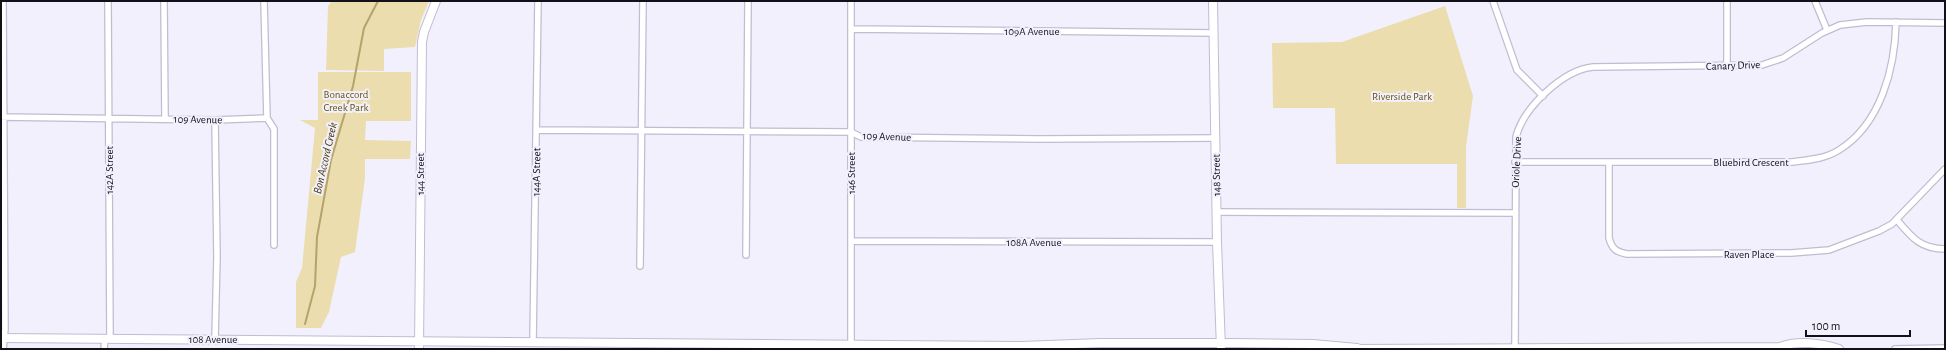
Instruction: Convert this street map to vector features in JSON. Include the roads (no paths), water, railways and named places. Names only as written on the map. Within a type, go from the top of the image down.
[{"type":"main road","name":"144 Street","points":[[419,345],[422,42],[424,32],[436,1]]},
{"type":"main road","name":"148 Street","points":[[1213,1],[1216,212],[1220,346]]},
{"type":"main road","name":"108 Avenue","points":[[3,338],[215,339],[419,345],[533,342],[839,347],[851,345],[1049,347],[1074,349]]},
{"type":"main road","name":"108 Avenue","points":[[1049,347],[1100,343],[1220,346],[1313,344],[1354,349],[1514,347],[1782,348],[1788,344],[1812,344],[1839,349]]},
{"type":"street","points":[[3,1],[3,349]]},
{"type":"street","name":"142A Street","points":[[104,349],[107,339],[108,1]]},
{"type":"street","points":[[164,1],[165,118]]},
{"type":"street","points":[[264,1],[267,118],[274,129],[274,245]]},
{"type":"street","name":"144A Street","points":[[533,342],[538,1]]},
{"type":"street","points":[[640,266],[643,1]]},
{"type":"street","points":[[746,255],[748,1]]},
{"type":"street","name":"146 Street","points":[[851,1],[851,345]]},
{"type":"street","points":[[1493,1],[1517,70],[1544,96]]},
{"type":"street","points":[[1727,1],[1727,66]]},
{"type":"street","points":[[1815,1],[1827,30]]},
{"type":"street","name":"Canary Drive","points":[[1544,96],[1565,77],[1586,68],[1755,66],[1771,63],[1783,58],[1827,30],[1857,22],[1945,23]]},
{"type":"street","name":"Bluebird Crescent","points":[[1515,162],[1792,162],[1816,159],[1838,151],[1854,139],[1867,123],[1880,100],[1892,68],[1896,22]]},
{"type":"street","name":"109A Avenue","points":[[851,29],[1214,33]]},
{"type":"street","name":"Oriole Drive","points":[[1514,347],[1515,145],[1518,128],[1525,116],[1544,96]]},
{"type":"street","name":"109 Avenue","points":[[2,117],[165,118],[215,120],[267,118]]},
{"type":"street","points":[[215,120],[217,257],[215,339]]},
{"type":"street","name":"109 Avenue","points":[[536,130],[851,132],[861,137],[1040,139],[1215,138]]},
{"type":"street","name":"Raven Place","points":[[1609,162],[1609,238],[1611,245],[1620,253],[1820,252],[1880,231],[1896,220],[1945,169]]},
{"type":"street","points":[[1216,212],[1514,213]]},
{"type":"street","points":[[1896,220],[1921,244],[1931,248],[1945,249]]},
{"type":"street","name":"108A Avenue","points":[[852,241],[1217,242]]},
{"type":"street","points":[[1895,349],[1945,348]]},
{"type":"waterway","name":"Bon Accord Creek","points":[[305,324],[315,286],[317,237],[331,160],[353,86],[364,28],[378,1]]},
{"type":"park label","name":"Riverside Park","points":[[1402,96]]},
{"type":"park label","name":"Bonaccord Creek Park","points":[[346,100]]}]
